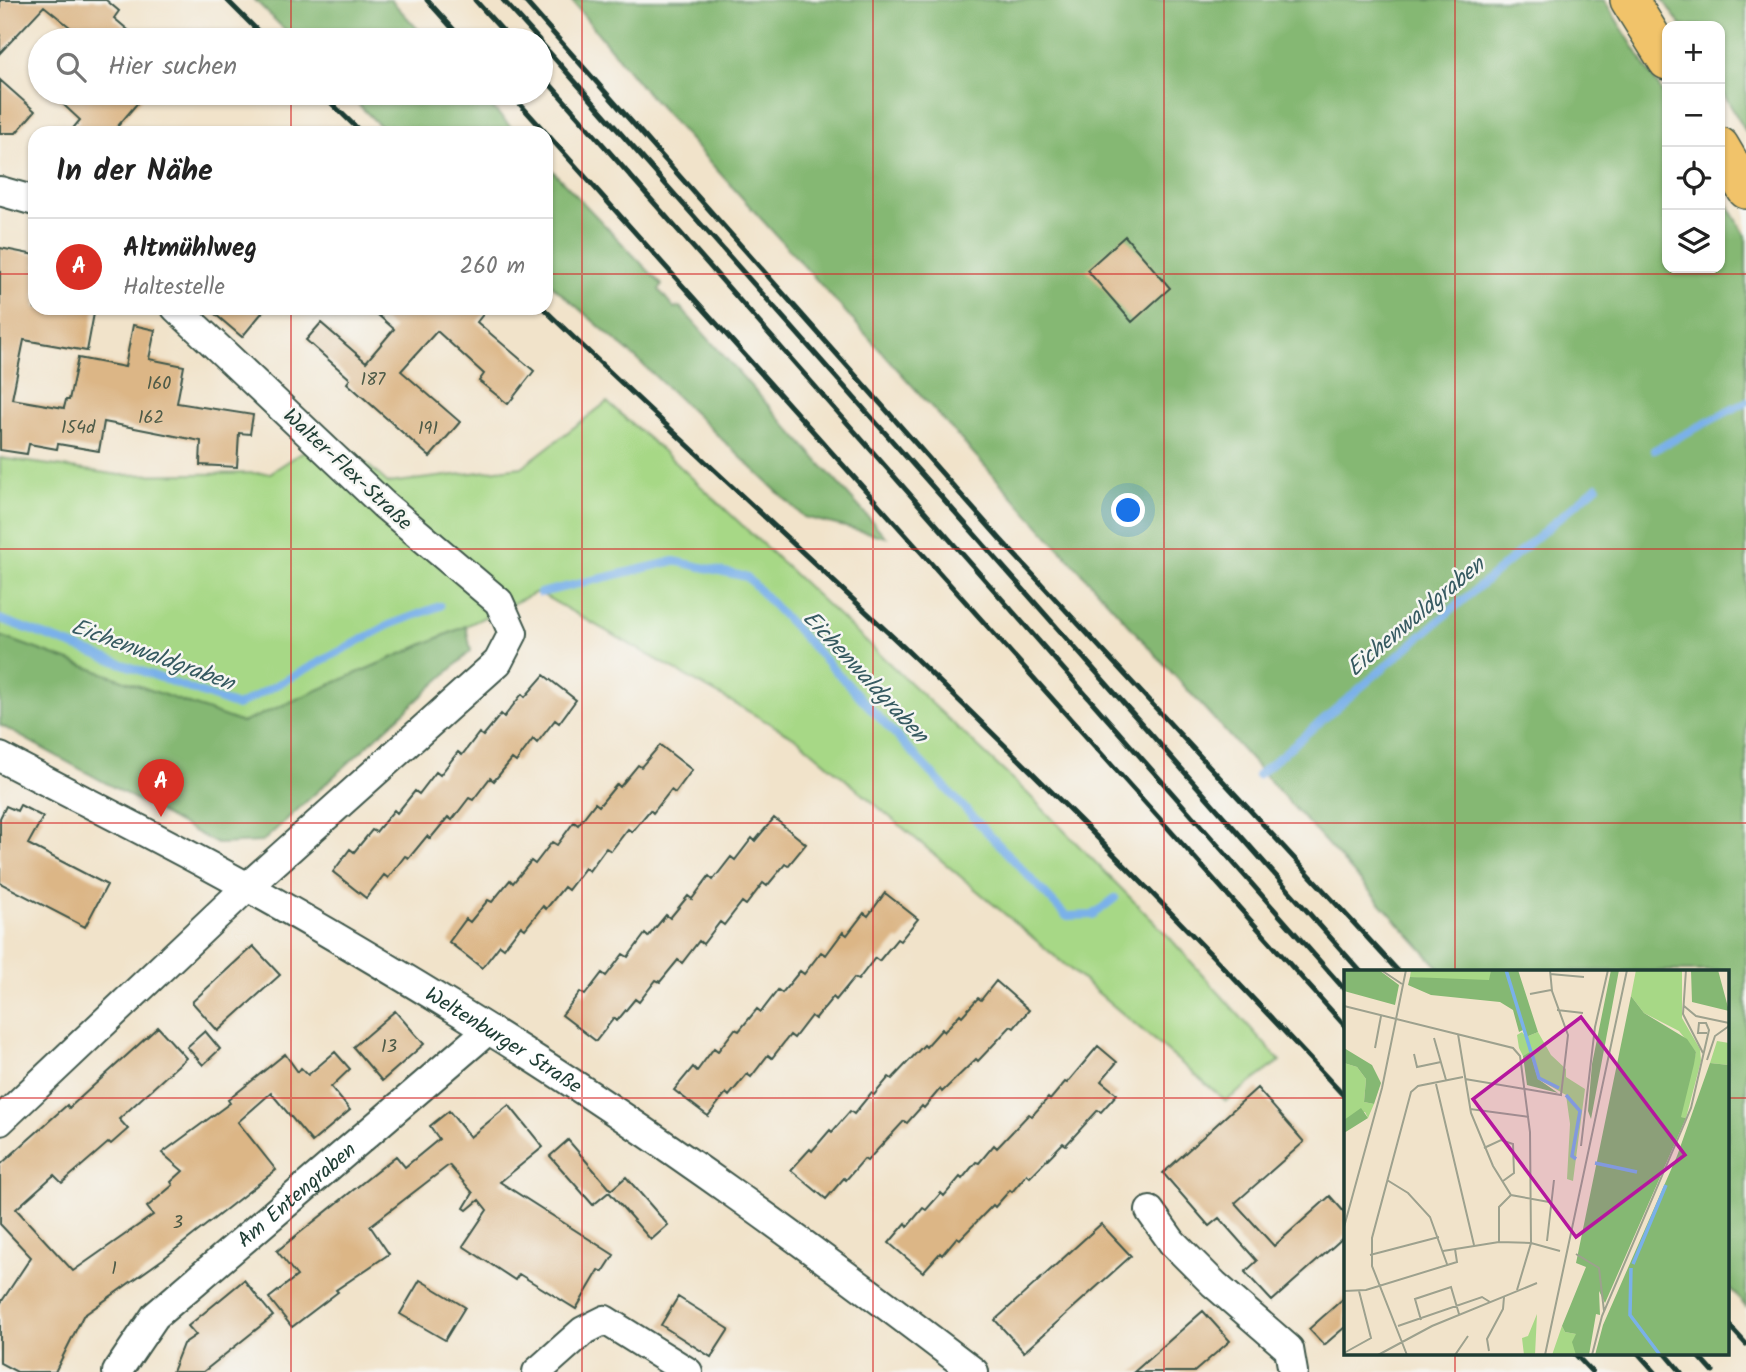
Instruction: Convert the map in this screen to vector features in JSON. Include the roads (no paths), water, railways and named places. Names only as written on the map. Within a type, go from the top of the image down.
[{"type":"main road","points":[[1629,0],[1662,53]]},
{"type":"main road","points":[[1721,147],[1746,190]]},
{"type":"street","points":[[0,191],[28,199]]},
{"type":"street","name":"Walter-Flex-Straße","points":[[183,315],[383,504],[499,603],[513,633],[498,662],[247,887]]},
{"type":"street","name":"Weltenburger Straße","points":[[0,757],[247,887],[488,1030],[807,1246],[974,1372]]},
{"type":"street","points":[[0,1121],[247,887]]},
{"type":"street","name":"Am Entengraben","points":[[117,1372],[155,1316],[488,1030]]},
{"type":"street","points":[[1150,1212],[1172,1242],[1214,1284],[1289,1349],[1293,1372]]},
{"type":"street","points":[[537,1372],[583,1331],[605,1320],[688,1372]]},
{"type":"waterway","name":"Eichenwaldgraben","points":[[1654,450],[1746,402]]},
{"type":"waterway","name":"Eichenwaldgraben","points":[[1258,775],[1597,486]]},
{"type":"waterway","name":"Eichenwaldgraben","points":[[540,593],[674,561],[747,577],[1066,916],[1093,915],[1115,898]]},
{"type":"waterway","name":"Eichenwaldgraben","points":[[0,619],[237,706],[389,625],[440,606]]},
{"type":"railway","points":[[227,0],[255,28]]},
{"type":"railway","points":[[427,0],[452,28]]},
{"type":"railway","points":[[475,0],[500,28]]},
{"type":"railway","points":[[503,0],[528,28]]},
{"type":"railway","points":[[524,0],[549,28]]},
{"type":"railway","points":[[553,33],[1001,540],[1397,970]]},
{"type":"railway","points":[[553,57],[1359,970]]},
{"type":"railway","points":[[553,88],[1344,989]]},
{"type":"railway","points":[[333,105],[355,126]]},
{"type":"railway","points":[[521,105],[540,126]]},
{"type":"railway","points":[[553,141],[1344,1025]]},
{"type":"railway","points":[[550,315],[1024,764],[1187,929],[1344,1096]]},
{"type":"railway","points":[[1728,1324],[1746,1344]]},
{"type":"railway","points":[[1575,1354],[1592,1372]]},
{"type":"railway","points":[[1639,1354],[1655,1372]]},
{"type":"railway","points":[[1666,1354],[1681,1372]]},
{"type":"railway","points":[[1697,1354],[1713,1372]]},
{"type":"place","name":"Altmühlweg","points":[[161,817]]}]
